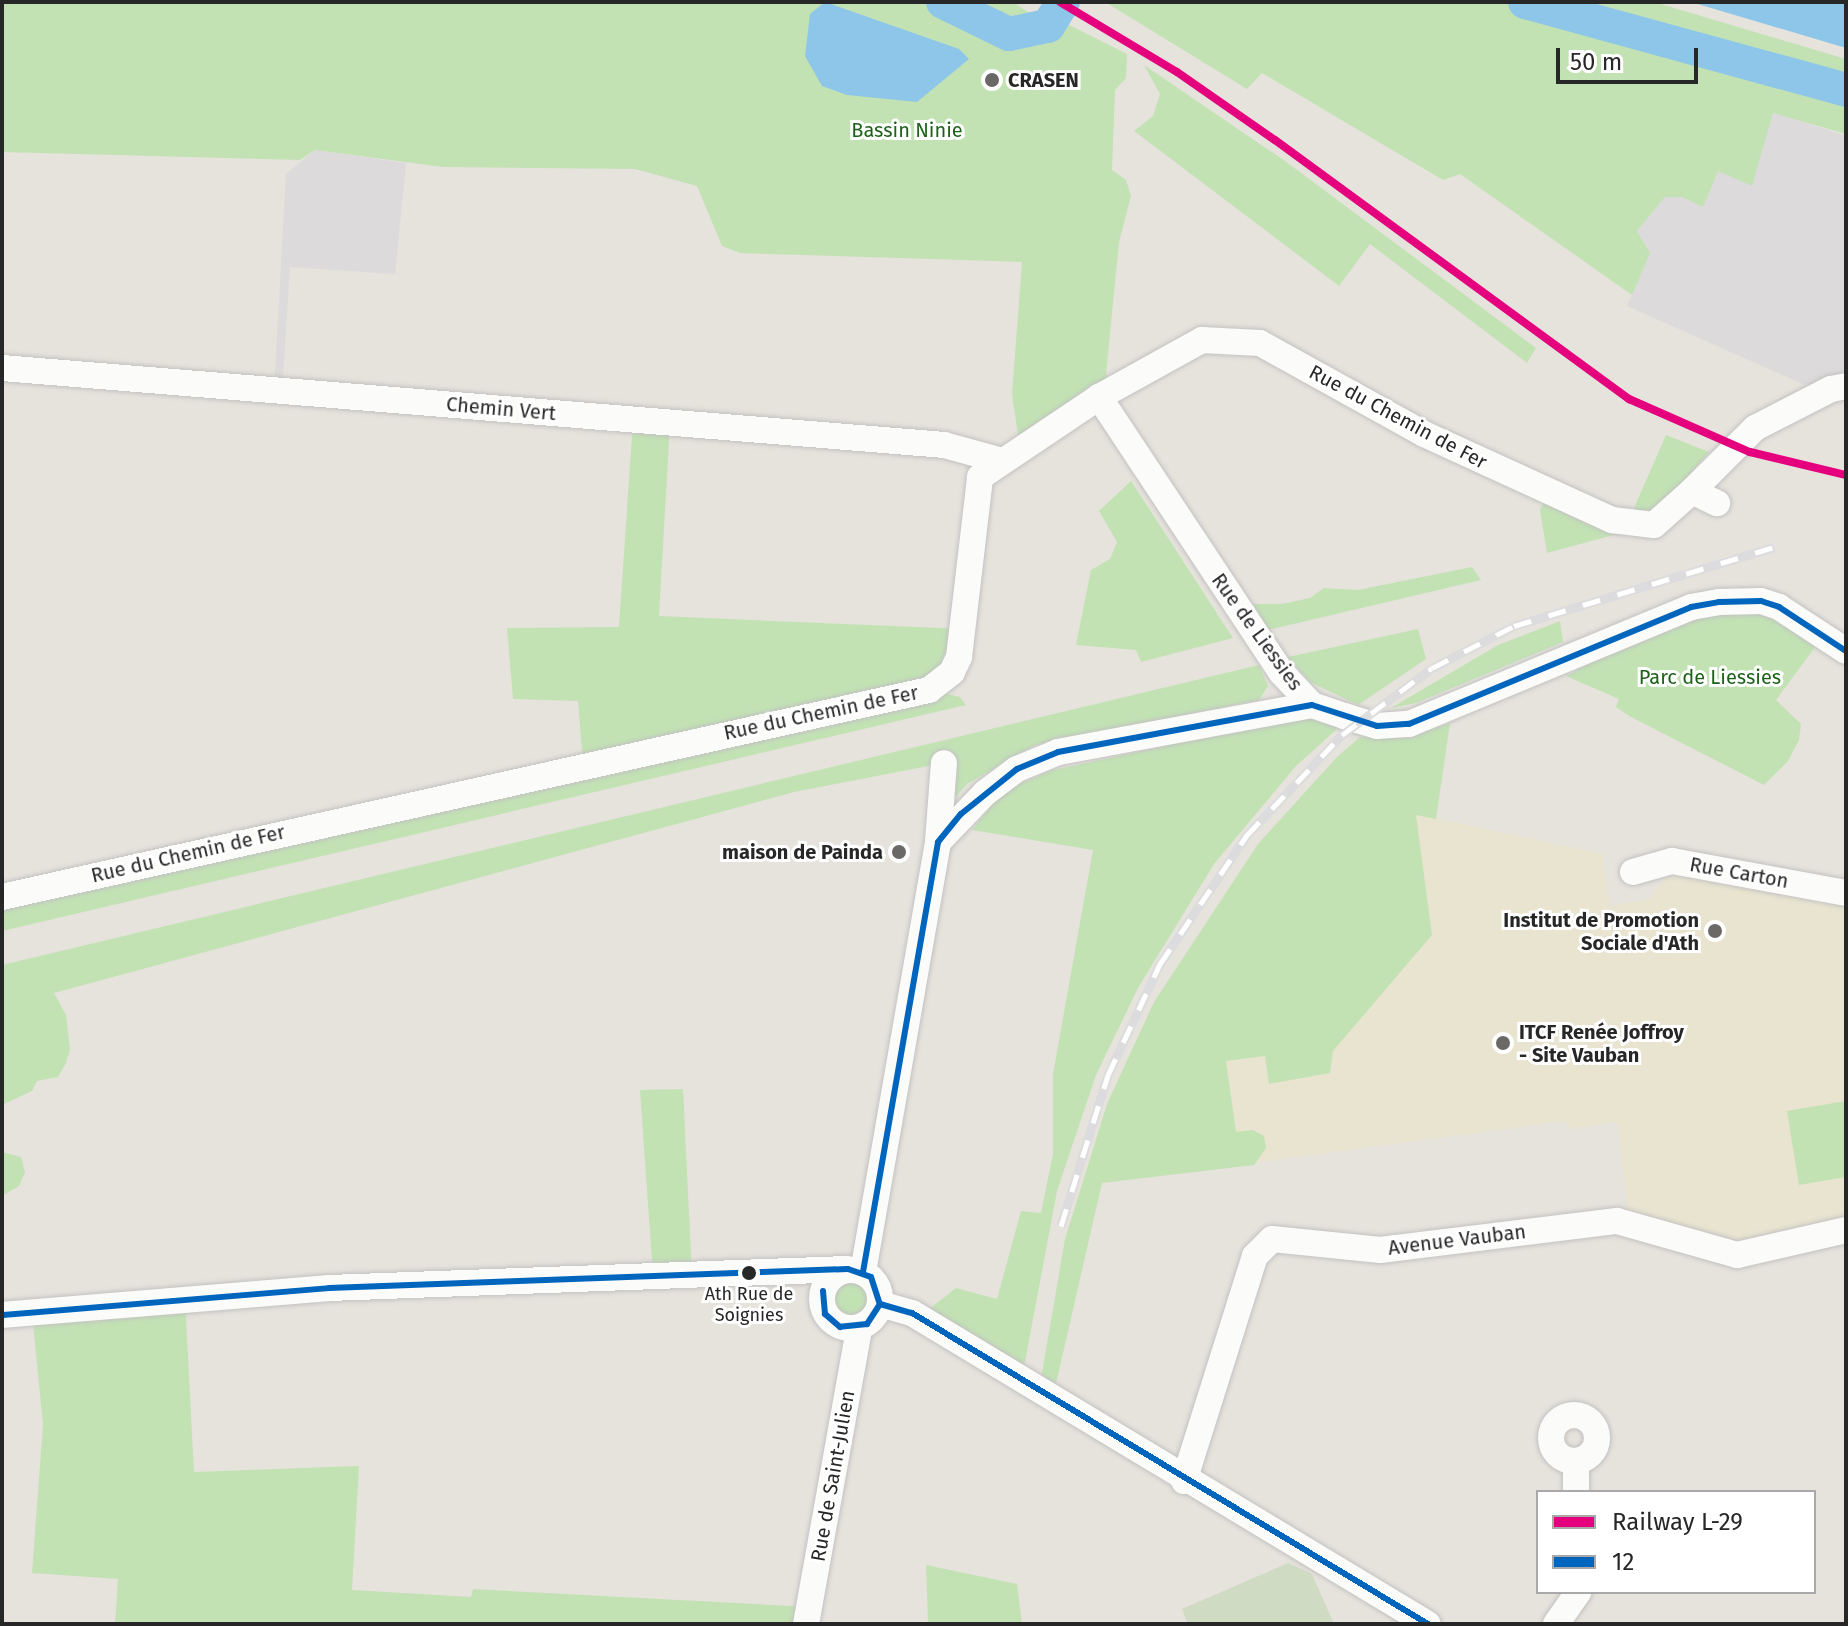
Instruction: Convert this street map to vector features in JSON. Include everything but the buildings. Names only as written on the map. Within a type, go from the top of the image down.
[{"type":"street","name":"Rue du Chemin de Fer","points":[[2,897],[929,690],[952,672],[959,657],[975,489],[999,460],[1190,343],[1216,338],[1249,341],[1424,434],[1612,520],[1654,525],[1755,428],[1831,389],[1846,386]]},
{"type":"street","name":"Chemin Vert","points":[[2,368],[944,445],[999,460]]},
{"type":"street","name":"Rue de Liessies","points":[[1099,397],[1281,672],[1312,705],[1377,726],[1409,724],[1691,607],[1719,602],[1761,601],[1779,607],[1846,651]]},
{"type":"street","points":[[1692,491],[1717,503]]},
{"type":"street","points":[[938,842],[985,793],[1017,769],[1058,752],[1312,705]]},
{"type":"street","points":[[856,1270],[938,842],[944,763]]},
{"type":"street","name":"Rue Carton","points":[[1633,872],[1672,861],[1846,893]]},
{"type":"street","name":"Avenue Vauban","points":[[1184,1481],[1255,1256],[1272,1239],[1380,1250],[1617,1221],[1737,1255],[1846,1230]]},
{"type":"street","points":[[2,1315],[440,1283],[856,1270],[877,1285],[880,1304],[873,1319],[859,1328],[831,1322],[825,1314],[823,1291],[828,1280],[856,1270]]},
{"type":"street","points":[[785,1274],[823,1291]]},
{"type":"street","points":[[880,1304],[912,1313],[1184,1481],[1428,1624]]},
{"type":"street","name":"Rue de Saint-Julien","points":[[806,1624],[859,1328]]},
{"type":"street","points":[[1576,1462],[1576,1490]]},
{"type":"street","points":[[1556,1624],[1577,1594]]},
{"type":"shaded area","points":[[1773,112],[1846,136],[1846,386],[1805,385],[1627,306],[1650,253],[1637,231],[1665,197],[1682,197],[1718,171]]},
{"type":"shaded area","points":[[315,150],[406,163],[395,274],[290,267],[282,391],[274,391],[286,174]]},
{"type":"shaded area","name":"ITCF Renée Joffroy - Site Vauban","points":[[1416,814],[1602,854],[1610,906],[1649,899],[1671,871],[1846,893],[1846,1230],[1755,1253],[1630,1224],[1617,1122],[1568,1129],[1566,1121],[1102,1183]]},
{"type":"green space","name":"Bassin Ninie","points":[[2,2],[1013,2],[1048,26],[1069,25],[1127,54],[1126,78],[1115,90],[1112,170],[1126,180],[1131,196],[1119,242],[1106,374],[1113,390],[1019,442],[1012,394],[1022,262],[740,253],[722,246],[697,186],[635,169],[443,167],[315,150],[300,160],[2,152]]},
{"type":"green space","points":[[1105,2],[1654,2],[1846,59],[1846,134],[1773,113],[1752,186],[1718,171],[1703,207],[1682,197],[1665,197],[1637,231],[1650,253],[1632,295],[1460,174],[1443,180],[1262,73],[1247,89]]},
{"type":"green space","points":[[1144,65],[1285,161],[1536,348],[1527,363],[1370,244],[1339,286],[1134,131],[1153,116],[1160,94]]},
{"type":"green space","points":[[633,421],[670,423],[659,616],[963,629],[930,690],[960,697],[966,705],[2,931],[2,897],[583,765],[578,701],[513,699],[507,628],[619,627]]},
{"type":"green space","points":[[1666,435],[1709,452],[1643,527],[1547,553],[1540,510],[1548,493],[1627,524]]},
{"type":"green space","points":[[1131,481],[1233,638],[1141,662],[1136,650],[1076,645],[1091,570],[1110,559],[1117,542],[1099,511]]},
{"type":"green space","points":[[1472,567],[1481,580],[1268,630],[1252,604],[1282,604],[1310,598],[1324,588],[1358,590]]},
{"type":"green space","name":"Parc de Liessies","points":[[1737,600],[1824,635],[1776,700],[1801,724],[1799,740],[1788,761],[1764,785],[1631,717],[1616,707],[1619,699],[1566,676],[1578,670],[1569,656]]},
{"type":"green space","points":[[1560,621],[1563,642],[1416,703],[1391,708],[1498,645]]},
{"type":"green space","points":[[1418,629],[1426,659],[1358,705],[1310,682],[1288,657]]},
{"type":"green space","points":[[1259,665],[1268,686],[1259,700],[1035,745],[967,784],[940,814],[944,763],[794,792],[54,993],[66,1015],[70,1049],[66,1063],[58,1077],[37,1081],[32,1091],[2,1105],[2,965]]},
{"type":"green space","points":[[1311,715],[1338,728],[1296,766],[1214,864],[1138,988],[1096,1075],[1057,1191],[1024,1367],[928,1310],[956,1288],[997,1299],[1021,1211],[1041,1213],[1053,1154],[1053,1074],[1093,850],[972,830],[992,804],[1015,786],[1053,770]]},
{"type":"green space","points":[[1450,723],[1436,819],[1416,815],[1432,935],[1333,1051],[1330,1073],[1269,1084],[1265,1056],[1226,1061],[1236,1132],[1253,1130],[1264,1136],[1266,1148],[1254,1165],[1102,1183],[1055,1388],[1041,1379],[1065,1239],[1107,1104],[1154,1002],[1258,844],[1337,757],[1360,737],[1406,738]]},
{"type":"green space","points":[[683,1089],[692,1275],[653,1275],[640,1090]]},
{"type":"green space","points":[[1846,1101],[1846,1177],[1799,1185],[1787,1111]]},
{"type":"green space","points":[[2,1152],[21,1157],[25,1172],[19,1186],[2,1196]]},
{"type":"green space","points":[[851,1278],[866,1284],[872,1299],[866,1314],[851,1320],[836,1314],[830,1299],[836,1284]]},
{"type":"green space","points":[[185,1300],[194,1472],[359,1466],[352,1590],[471,1597],[473,1589],[809,1607],[806,1624],[115,1624],[118,1579],[32,1573],[43,1425],[32,1312]]},
{"type":"green space","points":[[1288,1563],[1312,1574],[1334,1624],[1188,1624],[1182,1609]]},
{"type":"green space","points":[[926,1565],[1017,1584],[1022,1624],[928,1624]]},
{"type":"water","points":[[825,2],[959,49],[969,59],[917,102],[847,95],[822,86],[805,56],[810,14]]},
{"type":"water","points":[[1691,2],[1846,3],[1846,48]]},
{"type":"waterway","points":[[943,2],[1009,34],[1048,26],[1063,2]]},
{"type":"waterway","points":[[1525,2],[1846,90]]},
{"type":"railway","points":[[1061,1226],[1108,1075],[1160,964],[1247,835],[1342,735],[1432,668],[1514,626],[1774,547]]},
{"type":"rail line","name":"L-29","points":[[1060,2],[1177,72],[1275,140],[1629,399],[1750,452],[1846,475]]},
{"type":"transit line","name":"12","points":[[863,1272],[938,842],[961,814],[1017,769],[1058,752],[1312,705],[1377,726],[1409,724],[1691,607],[1719,602],[1761,601],[1779,607],[1846,651]]},
{"type":"transit line","name":"12","points":[[2,1315],[329,1288],[848,1269],[871,1277],[880,1304],[867,1324],[840,1327],[825,1314],[823,1291]]},
{"type":"transit line","name":"12","points":[[880,1304],[912,1313],[1428,1624]]},
{"type":"place","name":"CRASEN","points":[[992,80]]},
{"type":"place","name":"maison de Painda","points":[[899,852]]},
{"type":"place","name":"Institut de Promotion Sociale d'Ath","points":[[1715,931]]},
{"type":"place","name":"ITCF Renée Joffroy - Site Vauban","points":[[1503,1043]]},
{"type":"place","name":"Ath Rue de Soignies","points":[[749,1273]]}]
